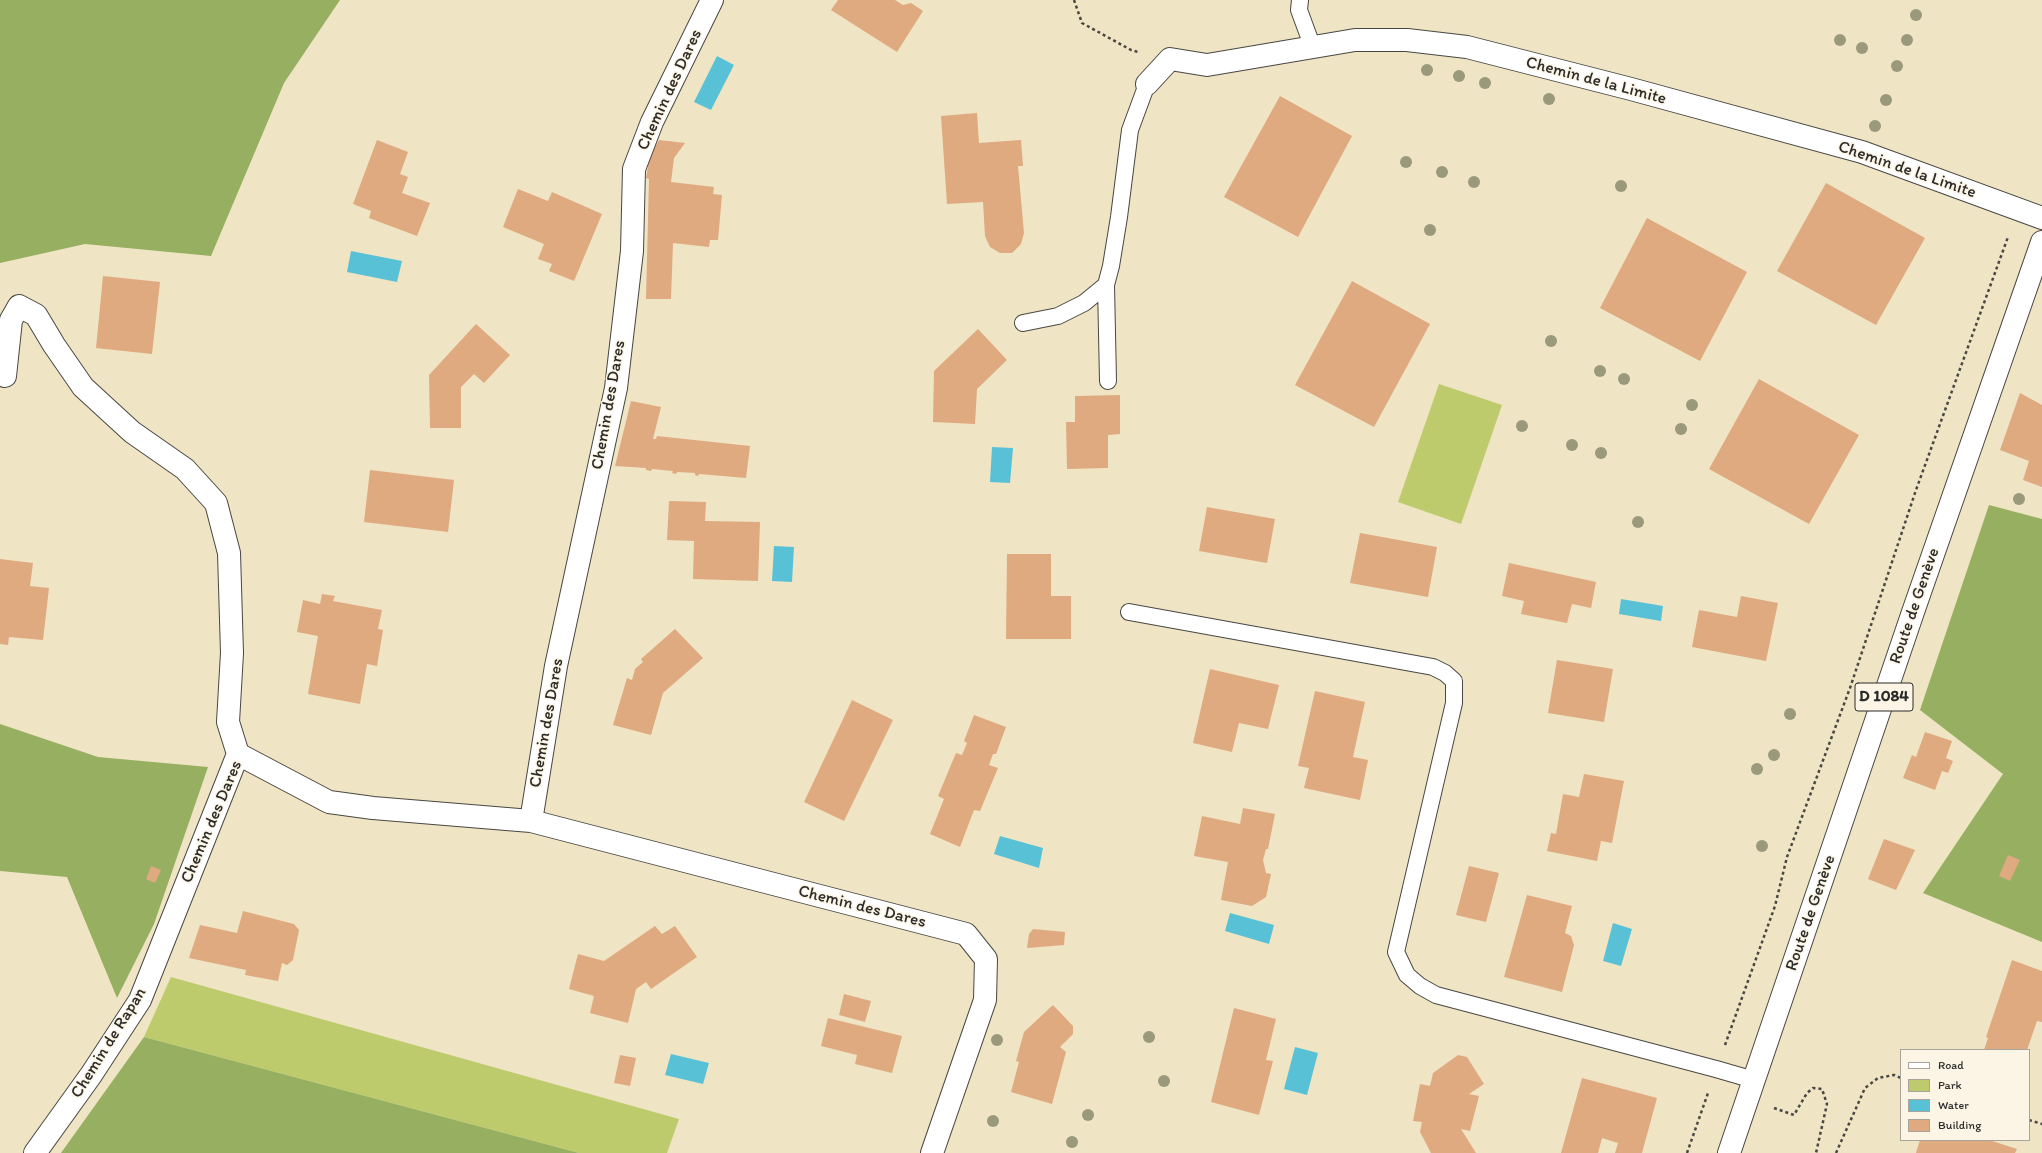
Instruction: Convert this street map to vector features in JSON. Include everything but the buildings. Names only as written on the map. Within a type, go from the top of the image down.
[{"type":"street","name":"Chemin des Dares","points":[[531,822],[556,666],[616,388],[632,252],[634,169],[652,122],[712,0]]},
{"type":"street","name":"Chemin de la Limite","points":[[1170,59],[1207,65],[1355,40],[1407,40],[1467,48],[1631,89],[1862,152],[2042,218]]},
{"type":"street","points":[[1147,84],[1170,59]]},
{"type":"street","name":"Route de Genève","points":[[1729,1153],[1915,605],[2042,242]]},
{"type":"street","points":[[5,376],[11,320],[19,306],[36,315],[54,345],[83,387],[132,432],[185,469],[216,503],[229,553],[232,653],[228,722],[238,754]]},
{"type":"street","name":"Chemin des Dares","points":[[169,926],[238,754],[329,802],[373,808],[531,822],[966,934],[986,958],[985,1000],[932,1153]]},
{"type":"street","name":"Chemin de Rapan","points":[[35,1153],[91,1075],[140,1000],[169,926]]},
{"type":"lane","points":[[1300,0],[1299,10],[1313,48]]},
{"type":"lane","points":[[1108,381],[1106,285],[1111,266],[1119,216],[1130,130],[1147,84]]},
{"type":"lane","points":[[1023,323],[1058,316],[1084,303],[1106,285]]},
{"type":"lane","points":[[1129,612],[1433,667],[1445,673],[1454,681],[1454,703],[1396,952],[1407,975],[1420,986],[1436,995],[1716,1068],[1754,1080]]},
{"type":"path","points":[[1074,0],[1082,23],[1131,50],[1170,59]]},
{"type":"path","points":[[1687,1153],[1716,1068],[1775,906],[1787,857],[1850,688],[1916,490],[2009,235],[1998,202]]},
{"type":"path","points":[[1836,1153],[1865,1088],[1878,1078],[1894,1075],[1900,1078]]},
{"type":"path","points":[[1774,1108],[1794,1116],[1807,1093],[1813,1088],[1822,1090],[1827,1104],[1816,1153]]},
{"type":"path","points":[[2030,1120],[2042,1124]]},
{"type":"green space","points":[[0,0],[340,0],[284,83],[211,256],[85,244],[0,263]]},
{"type":"green space","points":[[1439,384],[1502,405],[1461,524],[1398,502]]},
{"type":"green space","points":[[1989,505],[2042,519],[2042,942],[1923,893],[2003,774],[1920,710]]},
{"type":"green space","points":[[0,724],[98,757],[208,767],[154,924],[117,998],[67,877],[0,871]]},
{"type":"green space","points":[[171,977],[679,1119],[667,1153],[579,1153],[144,1037]]},
{"type":"green space","points":[[144,1037],[579,1153],[61,1153]]},
{"type":"water","points":[[717,56],[734,65],[711,110],[694,102]]},
{"type":"water","points":[[351,251],[402,261],[397,282],[347,272]]},
{"type":"water","points":[[992,447],[1013,448],[1010,483],[990,482]]},
{"type":"water","points":[[774,546],[794,547],[792,582],[772,581]]},
{"type":"water","points":[[1621,599],[1663,606],[1661,621],[1619,614]]},
{"type":"water","points":[[1000,836],[1043,848],[1039,868],[994,854]]},
{"type":"water","points":[[1230,913],[1274,925],[1269,944],[1225,931]]},
{"type":"water","points":[[1613,923],[1632,929],[1621,966],[1603,961]]},
{"type":"water","points":[[1295,1047],[1318,1053],[1307,1095],[1284,1089]]},
{"type":"water","points":[[671,1054],[709,1063],[703,1084],[665,1075]]}]
